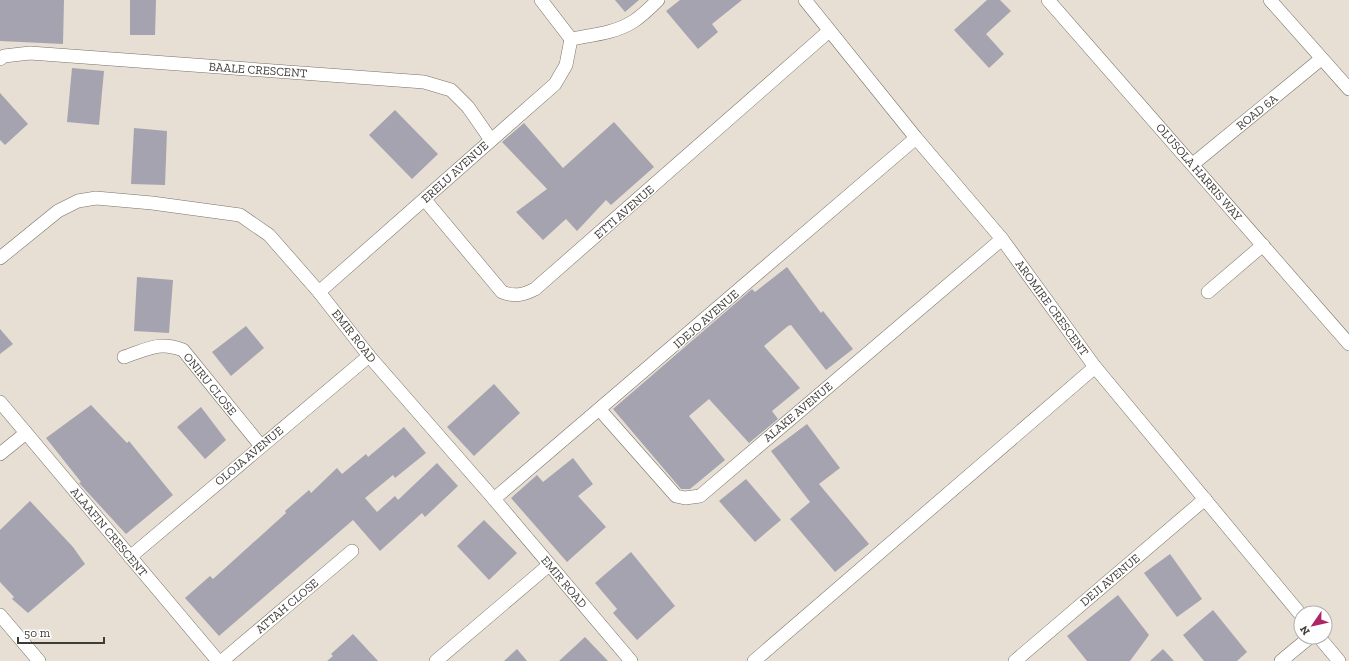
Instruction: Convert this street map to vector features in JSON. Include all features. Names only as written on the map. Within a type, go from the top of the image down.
[{"type":"street","points":[[541,0],[571,39],[606,32],[634,21],[658,0]]},
{"type":"street","name":"AROMIRE CRESCENT","points":[[805,0],[916,138],[1002,239],[1095,367],[1293,605]]},
{"type":"street","name":"OLUSOLA HARRIS WAY","points":[[1048,0],[1349,344]]},
{"type":"street","points":[[1270,0],[1349,89]]},
{"type":"street","name":"ETTI AVENUE","points":[[425,200],[502,292],[510,295],[521,296],[535,289],[829,31]]},
{"type":"street","name":"ERELU AVENUE","points":[[319,292],[555,84],[566,65],[571,39]]},
{"type":"street","name":"BAALE CRESCENT","points":[[0,58],[4,56],[30,53],[424,82],[451,90],[468,107],[491,140]]},
{"type":"street","name":"ROAD 6A","points":[[1193,164],[1321,59]]},
{"type":"street","name":"IDEJO AVENUE","points":[[494,499],[600,410],[916,138]]},
{"type":"street","name":"EMIR ROAD","points":[[0,258],[58,210],[78,201],[96,198],[152,203],[240,215],[269,235],[319,292],[369,356],[494,499],[631,661]]},
{"type":"street","name":"ALAKE AVENUE","points":[[600,410],[676,496],[685,498],[700,496],[1002,239]]},
{"type":"street","points":[[1208,292],[1263,245]]},
{"type":"street","name":"ONIRU CLOSE","points":[[124,357],[153,347],[169,344],[183,350],[261,446]]},
{"type":"street","name":"OLOJA AVENUE","points":[[130,557],[369,356]]},
{"type":"street","points":[[754,661],[1095,367]]},
{"type":"street","name":"ALAAFIN CRESCENT","points":[[0,402],[218,661]]},
{"type":"street","points":[[0,454],[26,433]]},
{"type":"street","name":"DEJI AVENUE","points":[[1015,661],[1205,499]]},
{"type":"street","name":"ATTAH CLOSE","points":[[222,661],[352,551]]},
{"type":"street","points":[[441,659],[549,565]]},
{"type":"street","points":[[1,618],[39,661]]},
{"type":"street","points":[[1281,661],[1300,645]]},
{"type":"street","points":[[1326,645],[1339,661]]},
{"type":"building","points":[[0,0],[64,0],[63,44],[0,41]]},
{"type":"building","points":[[130,0],[156,0],[155,35],[130,35]]},
{"type":"building","points":[[615,0],[639,0],[625,12]]},
{"type":"building","points":[[680,0],[742,0],[712,24],[718,32],[698,49],[666,11]]},
{"type":"building","points":[[987,0],[1000,0],[1011,11],[986,34],[1004,54],[989,68],[954,30]]},
{"type":"building","points":[[72,68],[104,71],[99,125],[67,122]]},
{"type":"building","points":[[0,93],[28,124],[5,145],[0,140]]},
{"type":"building","points":[[395,110],[438,154],[412,179],[369,135]]},
{"type":"building","points":[[614,122],[654,167],[611,205],[606,200],[577,231],[566,219],[543,240],[516,212],[547,189],[502,142],[524,123],[563,168]]},
{"type":"building","points":[[134,128],[167,131],[165,185],[131,184]]},
{"type":"building","points":[[787,267],[821,313],[823,311],[853,349],[826,370],[791,325],[788,326],[764,346],[800,388],[772,411],[778,419],[749,443],[709,399],[689,416],[725,460],[690,489],[681,489],[613,409],[752,289],[755,292]]},
{"type":"building","points":[[137,277],[173,280],[169,333],[134,331]]},
{"type":"building","points":[[246,326],[264,348],[231,376],[212,352]]},
{"type":"building","points":[[0,329],[13,344],[0,354]]},
{"type":"building","points":[[494,384],[520,413],[474,456],[447,427]]},
{"type":"building","points":[[91,405],[127,443],[129,441],[173,495],[126,534],[79,483],[81,482],[46,438]]},
{"type":"building","points":[[201,407],[226,440],[205,459],[177,427]]},
{"type":"building","points":[[807,424],[840,468],[819,484],[869,544],[835,572],[790,519],[810,502],[771,451]]},
{"type":"building","points":[[404,427],[426,453],[395,478],[393,475],[365,498],[377,512],[395,496],[398,500],[437,463],[458,486],[425,517],[422,513],[380,551],[353,520],[219,636],[185,598],[210,576],[213,579],[286,513],[285,511],[309,490],[311,493],[337,468],[342,474],[366,454],[368,457]]},
{"type":"building","points":[[573,458],[593,484],[578,496],[606,527],[567,562],[511,498],[537,475],[543,482]]},
{"type":"building","points":[[746,479],[781,520],[755,542],[719,501]]},
{"type":"building","points":[[30,501],[73,547],[85,564],[28,613],[12,599],[14,597],[0,582],[0,530]]},
{"type":"building","points":[[484,520],[517,553],[489,580],[457,546]]},
{"type":"building","points":[[631,552],[675,606],[637,640],[613,613],[617,609],[595,583]]},
{"type":"building","points":[[1170,554],[1202,599],[1177,617],[1144,573]]},
{"type":"building","points":[[1118,595],[1149,635],[1130,661],[1087,661],[1067,636]]},
{"type":"building","points":[[1213,610],[1247,652],[1237,661],[1204,661],[1183,635]]},
{"type":"building","points":[[353,634],[378,661],[327,661],[333,656],[331,654]]},
{"type":"building","points":[[585,637],[608,661],[559,661]]},
{"type":"building","points":[[517,649],[527,661],[504,661]]},
{"type":"building","points":[[1163,649],[1174,661],[1150,661]]}]
